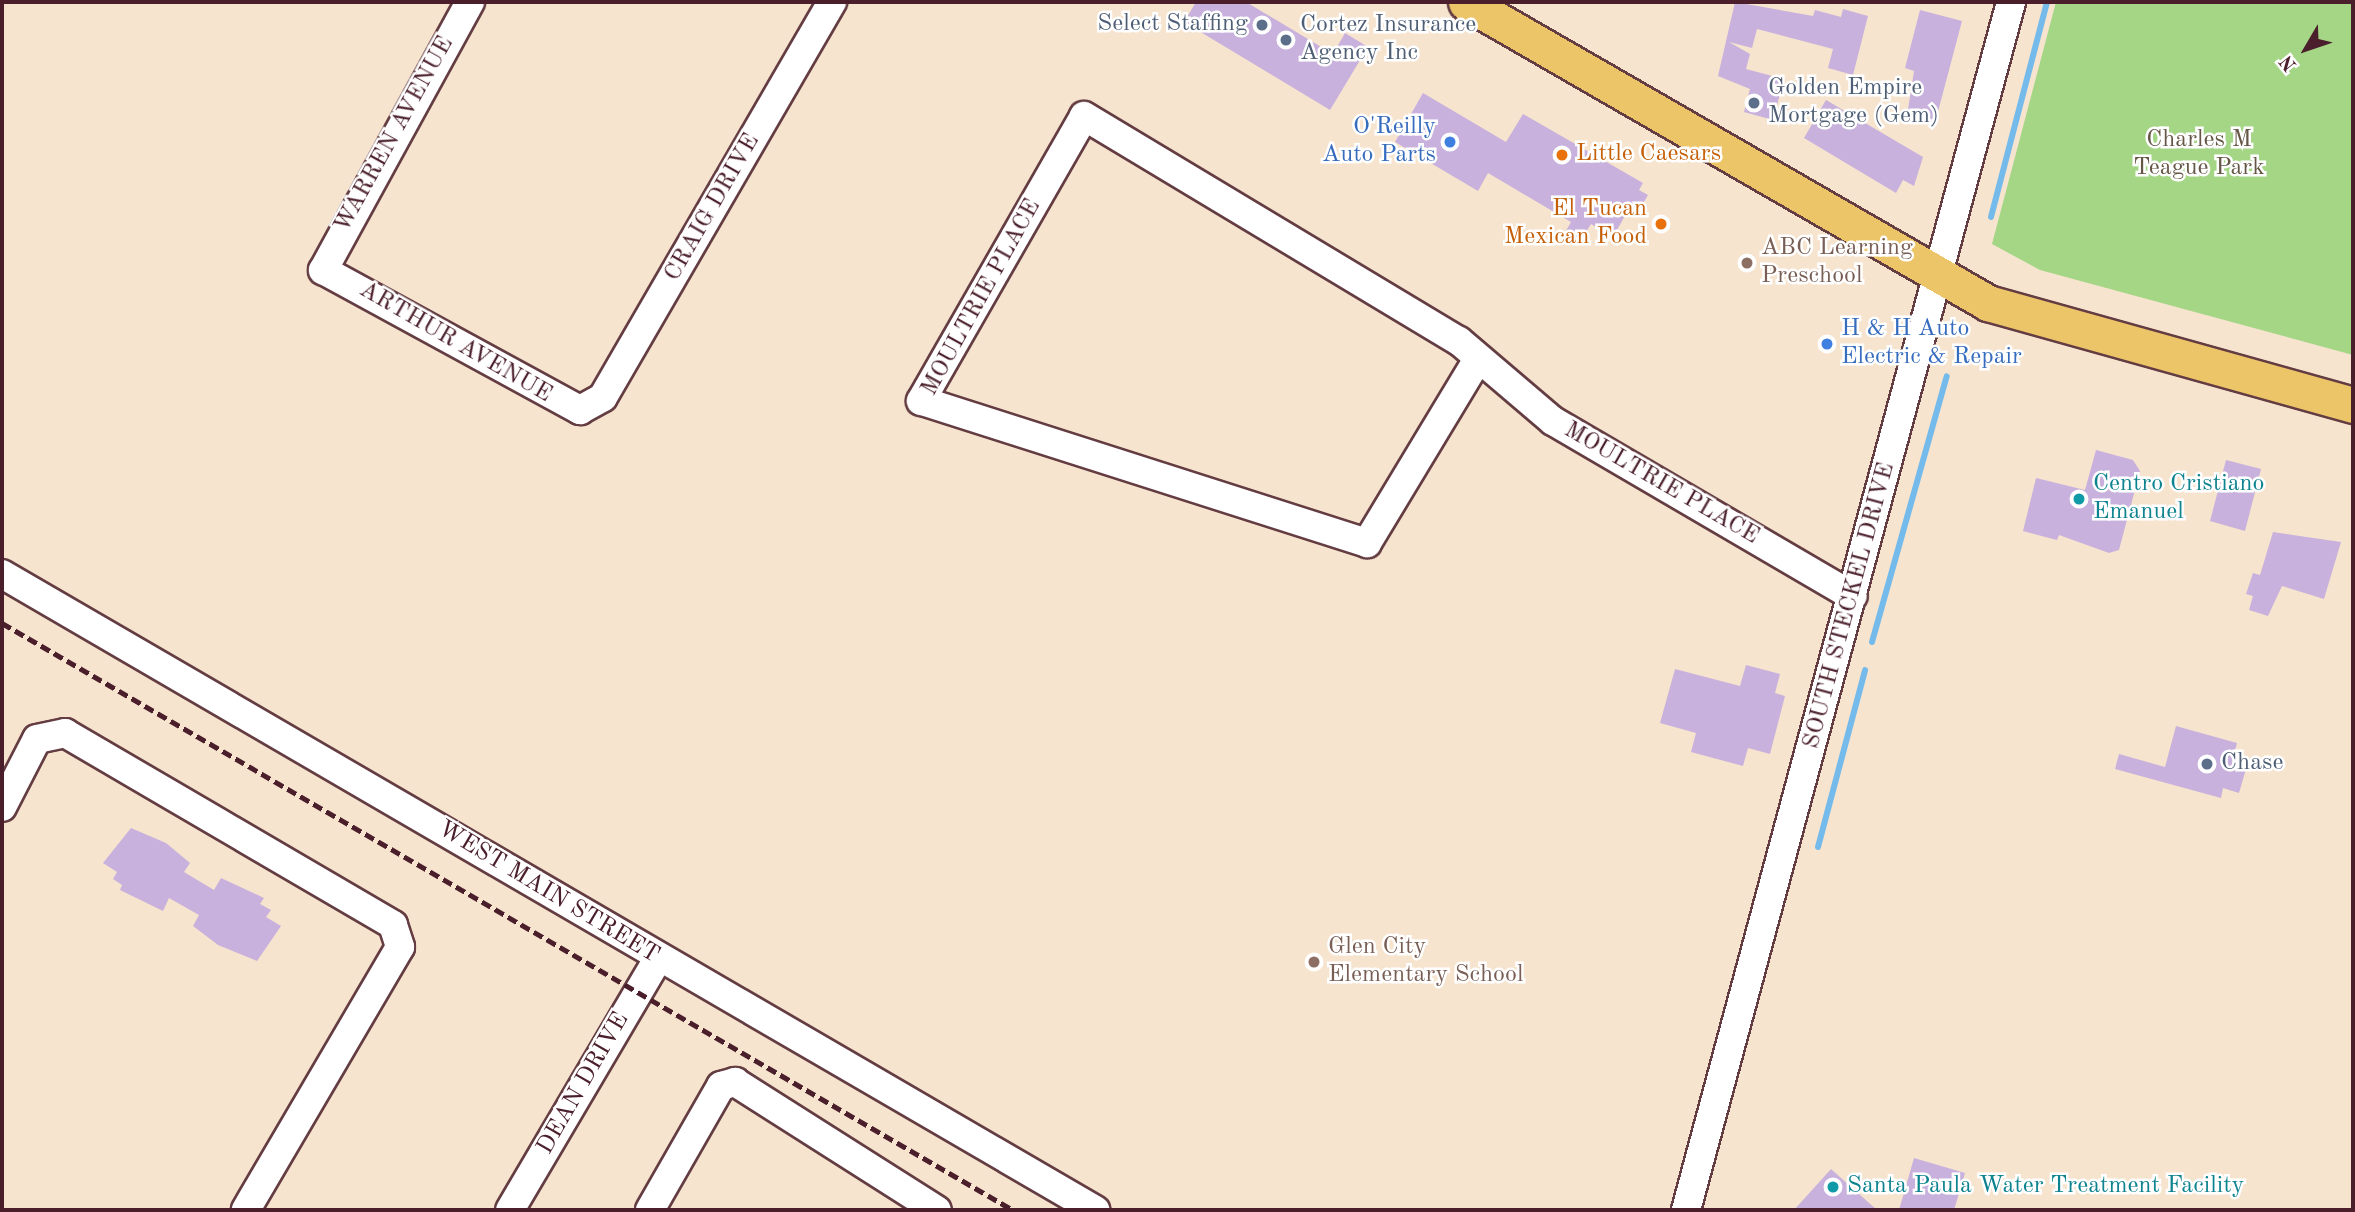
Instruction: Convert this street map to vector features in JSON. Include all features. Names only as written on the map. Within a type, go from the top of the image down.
[{"type":"main road","points":[[1466,2],[1941,279],[2025,316],[2353,405]]},
{"type":"street","name":"WARREN AVENUE","points":[[323,270],[470,2]]},
{"type":"street","name":"CRAIG DRIVE","points":[[588,408],[603,397],[832,2]]},
{"type":"street","name":"SOUTH STECKEL DRIVE","points":[[1686,1210],[1941,279],[2011,2]]},
{"type":"street","name":"MOULTRIE PLACE","points":[[1478,359],[1367,543],[920,401],[1084,116],[1478,359],[1553,421],[1853,596]]},
{"type":"street","name":"ARTHUR AVENUE","points":[[323,270],[570,409],[588,408]]},
{"type":"street","name":"WEST MAIN STREET","points":[[2,574],[658,959],[1095,1210]]},
{"type":"street","points":[[2,807],[37,739],[65,733],[393,925],[400,947],[246,1210]]},
{"type":"street","name":"DEAN DRIVE","points":[[510,1210],[658,959]]},
{"type":"street","points":[[650,1210],[721,1086],[735,1082],[937,1210]]},
{"type":"green space","name":"Charles M Teague Park","points":[[2056,2],[2353,2],[2353,355],[2040,270],[1992,244]]},
{"type":"building","points":[[1196,2],[1246,2],[1333,54],[1345,33],[1368,47],[1330,110],[1184,22]]},
{"type":"building","points":[[1735,2],[1813,16],[1815,10],[1841,17],[1843,9],[1868,16],[1853,75],[1828,68],[1833,49],[1757,29],[1752,48],[1729,42],[1750,54],[1746,69],[1784,79],[1773,120],[1744,112],[1750,89],[1718,76]]},
{"type":"building","points":[[1920,10],[1962,21],[1935,123],[1907,116],[1914,71],[1905,68]]},
{"type":"building","points":[[1423,93],[1506,142],[1523,114],[1643,183],[1639,190],[1648,195],[1638,212],[1630,207],[1613,237],[1591,224],[1581,240],[1566,231],[1571,222],[1488,173],[1478,191],[1395,142]]},
{"type":"building","points":[[1826,100],[1923,157],[1914,186],[1903,180],[1896,193],[1804,138]]},
{"type":"building","name":"Centro Cristiano Emanuel","points":[[2096,450],[2133,460],[2140,471],[2119,550],[2109,553],[2059,535],[2057,540],[2023,531],[2036,478],[2085,490]]},
{"type":"building","points":[[2226,460],[2261,469],[2245,531],[2210,521]]},
{"type":"building","points":[[2273,532],[2341,542],[2324,599],[2282,586],[2268,616],[2249,610],[2253,596],[2246,594],[2253,573],[2260,575]]},
{"type":"building","points":[[1746,665],[1780,674],[1775,693],[1785,696],[1770,754],[1748,748],[1743,766],[1691,752],[1696,733],[1660,723],[1675,669],[1740,686]]},
{"type":"building","name":"Chase","points":[[2176,726],[2237,743],[2234,755],[2249,759],[2239,793],[2223,788],[2221,798],[2115,769],[2119,754],[2165,767]]},
{"type":"building","points":[[131,828],[166,843],[190,863],[184,872],[214,890],[221,878],[264,898],[260,904],[271,910],[266,917],[281,926],[257,961],[218,945],[193,926],[199,915],[169,898],[163,911],[120,890],[122,885],[113,879],[117,872],[103,863]]},
{"type":"building","points":[[1914,1158],[1965,1173],[1954,1210],[1899,1210]]},
{"type":"building","name":"Santa Paula Water Treatment Facility","points":[[1831,1169],[1877,1210],[1794,1210]]},
{"type":"waterway","points":[[1991,217],[2047,2]]},
{"type":"waterway","points":[[1872,642],[1947,376]]},
{"type":"waterway","points":[[1818,847],[1865,670]]},
{"type":"railway","points":[[2,623],[1013,1210]]},
{"type":"place","name":"Select Staffing","points":[[1262,25]]},
{"type":"place","name":"Cortez Insurance Agency Inc","points":[[1286,40]]},
{"type":"place","name":"Golden Empire Mortgage (Gem)","points":[[1754,103]]},
{"type":"place","name":"O'Reilly Auto Parts","points":[[1450,142]]},
{"type":"place","name":"Little Caesars","points":[[1562,155]]},
{"type":"place","name":"El Tucan Mexican Food","points":[[1661,224]]},
{"type":"place","name":"ABC Learning Preschool","points":[[1747,263]]},
{"type":"place","name":"H & H Auto Electric & Repair","points":[[1827,344]]},
{"type":"place","name":"Centro Cristiano Emanuel","points":[[2079,499]]},
{"type":"place","name":"Chase","points":[[2207,764]]},
{"type":"place","name":"Glen City Elementary School","points":[[1314,962]]},
{"type":"place","name":"Santa Paula Water Treatment Facility","points":[[1833,1187]]}]
